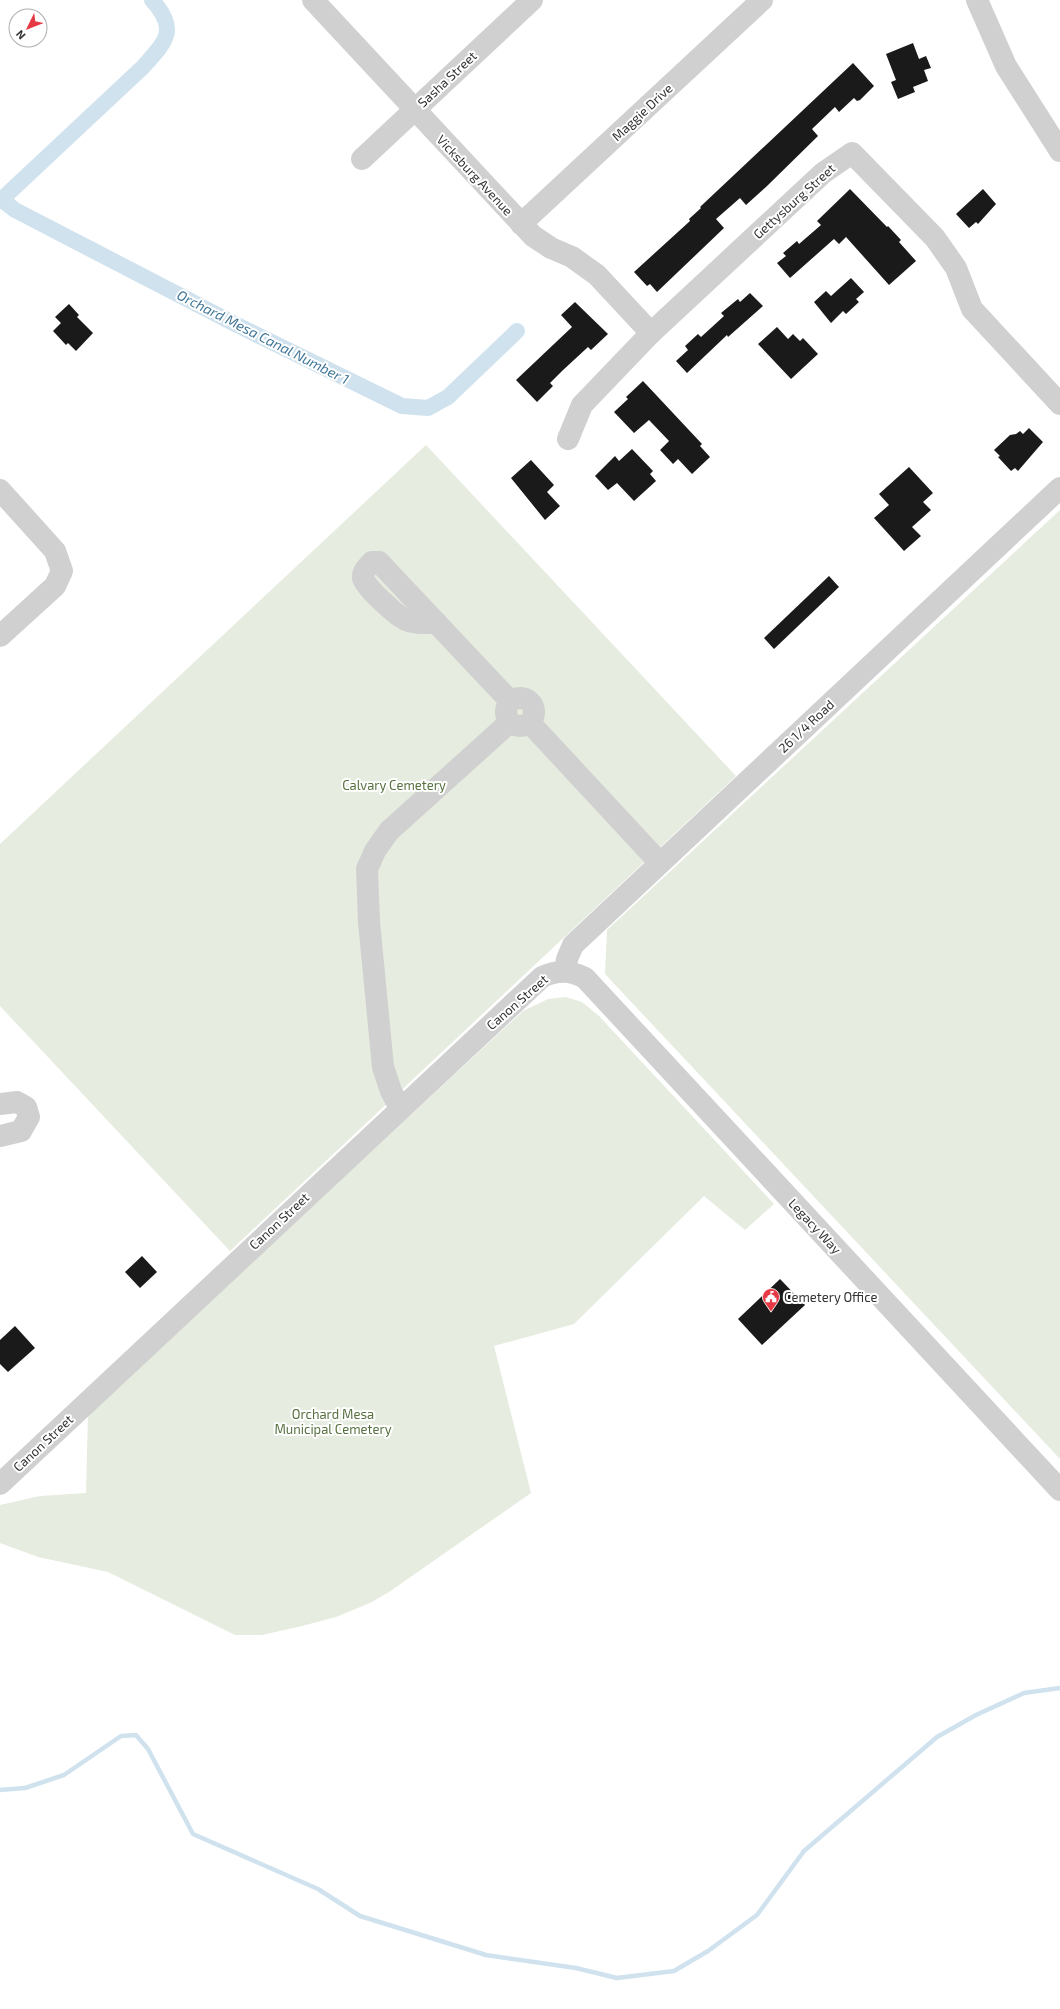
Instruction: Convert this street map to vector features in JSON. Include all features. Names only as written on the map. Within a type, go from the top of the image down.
[{"type":"street","name":"Vicksburg Avenue","points":[[313,0],[533,236],[551,248],[572,257],[597,275],[650,333]]},
{"type":"street","name":"Sasha Street","points":[[362,159],[532,0]]},
{"type":"street","name":"Maggie Drive","points":[[521,224],[762,0]]},
{"type":"street","points":[[977,0],[1006,66],[1060,151]]},
{"type":"street","name":"Gettysburg Street","points":[[568,439],[582,405],[650,333],[823,173],[852,153],[935,238],[956,268],[972,308],[1060,404]]},
{"type":"street","name":"26 1/4 Road","points":[[565,971],[567,959],[573,945],[1060,488]]},
{"type":"street","points":[[0,490],[55,551],[62,571],[56,586],[0,636]]},
{"type":"street","points":[[437,623],[517,715],[660,863]]},
{"type":"street","points":[[400,1108],[391,1090],[383,1067],[369,922],[367,869],[375,851],[389,831],[517,715]]},
{"type":"street","name":"Canon Street","points":[[0,1484],[400,1108],[542,977],[553,972],[565,971]]},
{"type":"street","name":"Legacy Way","points":[[565,971],[575,973],[585,978],[1060,1490]]},
{"type":"street","points":[[0,1104],[16,1102],[26,1107],[29,1117],[21,1131],[0,1136]]},
{"type":"green space","name":"Calvary Cemetery","points":[[426,445],[736,776],[230,1251],[0,1006],[0,844]]},
{"type":"green space","points":[[1060,510],[1060,1459],[605,974],[607,930]]},
{"type":"green space","name":"Orchard Mesa Municipal Cemetery","points":[[566,997],[582,1002],[599,1016],[774,1204],[745,1230],[704,1196],[574,1324],[494,1346],[531,1493],[389,1592],[370,1603],[336,1617],[262,1635],[235,1635],[108,1572],[38,1557],[0,1543],[0,1505],[40,1496],[86,1493],[88,1414],[523,1011],[548,999]]},
{"type":"building","points":[[913,43],[919,59],[926,56],[931,68],[924,70],[928,81],[913,87],[915,92],[898,99],[891,82],[896,80],[886,54]]},
{"type":"building","points":[[853,63],[874,86],[860,100],[857,101],[854,98],[839,112],[835,107],[812,129],[818,136],[766,187],[746,205],[740,198],[716,219],[724,228],[657,292],[650,284],[647,286],[634,272],[690,221],[689,219],[701,208],[700,207]]},
{"type":"building","points":[[850,189],[901,240],[899,242],[916,261],[889,285],[846,237],[839,244],[834,239],[790,278],[777,263],[786,256],[783,253],[797,241],[799,244],[821,225],[817,221]]},
{"type":"building","points":[[983,189],[996,204],[978,224],[976,222],[969,228],[956,214]]},
{"type":"building","points":[[851,278],[864,292],[856,299],[859,302],[846,314],[843,311],[831,323],[814,302],[826,291],[831,296]]},
{"type":"building","points":[[750,293],[763,306],[728,337],[727,335],[687,373],[676,361],[688,350],[685,346],[698,334],[701,337],[724,316],[721,313],[738,299],[740,302]]},
{"type":"building","points":[[575,302],[608,334],[591,350],[588,347],[562,371],[550,383],[553,386],[537,402],[516,380],[572,327],[561,315]]},
{"type":"building","points":[[69,304],[79,315],[77,317],[93,333],[76,351],[68,343],[66,345],[53,331],[61,323],[55,317]]},
{"type":"building","points":[[777,327],[788,339],[793,334],[800,341],[803,338],[818,354],[791,379],[758,344]]},
{"type":"building","points":[[643,381],[702,444],[700,446],[710,457],[692,474],[678,459],[673,464],[660,450],[669,441],[649,420],[634,433],[614,412],[628,399],[626,397]]},
{"type":"building","points":[[1029,428],[1043,442],[1018,471],[1015,468],[1011,471],[998,457],[1000,456],[994,450],[1010,435],[1016,434],[1020,431],[1023,434]]},
{"type":"building","points":[[632,449],[653,471],[650,474],[656,481],[634,501],[617,483],[608,490],[595,476],[615,456],[619,461]]},
{"type":"building","points":[[531,460],[554,485],[547,492],[560,506],[545,520],[511,478]]},
{"type":"building","points":[[909,467],[933,493],[923,502],[931,510],[912,527],[921,536],[904,551],[874,518],[889,505],[879,494]]},
{"type":"building","points":[[829,576],[839,587],[774,649],[764,638]]},
{"type":"building","points":[[142,1256],[157,1272],[140,1288],[125,1272]]},
{"type":"building","name":"Cemetery Office","points":[[780,1279],[805,1305],[762,1345],[738,1319]]},
{"type":"building","points":[[15,1326],[35,1348],[8,1372],[0,1364],[0,1340]]},
{"type":"waterway","points":[[0,201],[143,67],[158,50],[166,35],[167,28],[165,19],[152,0]]},
{"type":"waterway","name":"Orchard Mesa Canal Number 1","points":[[1,199],[15,210],[235,324],[402,406],[428,408],[448,397],[517,331]]},
{"type":"waterway","points":[[0,1790],[25,1788],[64,1775],[121,1736],[136,1735],[148,1749],[193,1834],[318,1889],[360,1916],[486,1955],[576,1968],[617,1978],[674,1971],[708,1951],[757,1915],[804,1851],[937,1737],[976,1715],[1024,1693],[1060,1688]]},
{"type":"place","name":"Cemetery Office","points":[[771,1312]]}]
